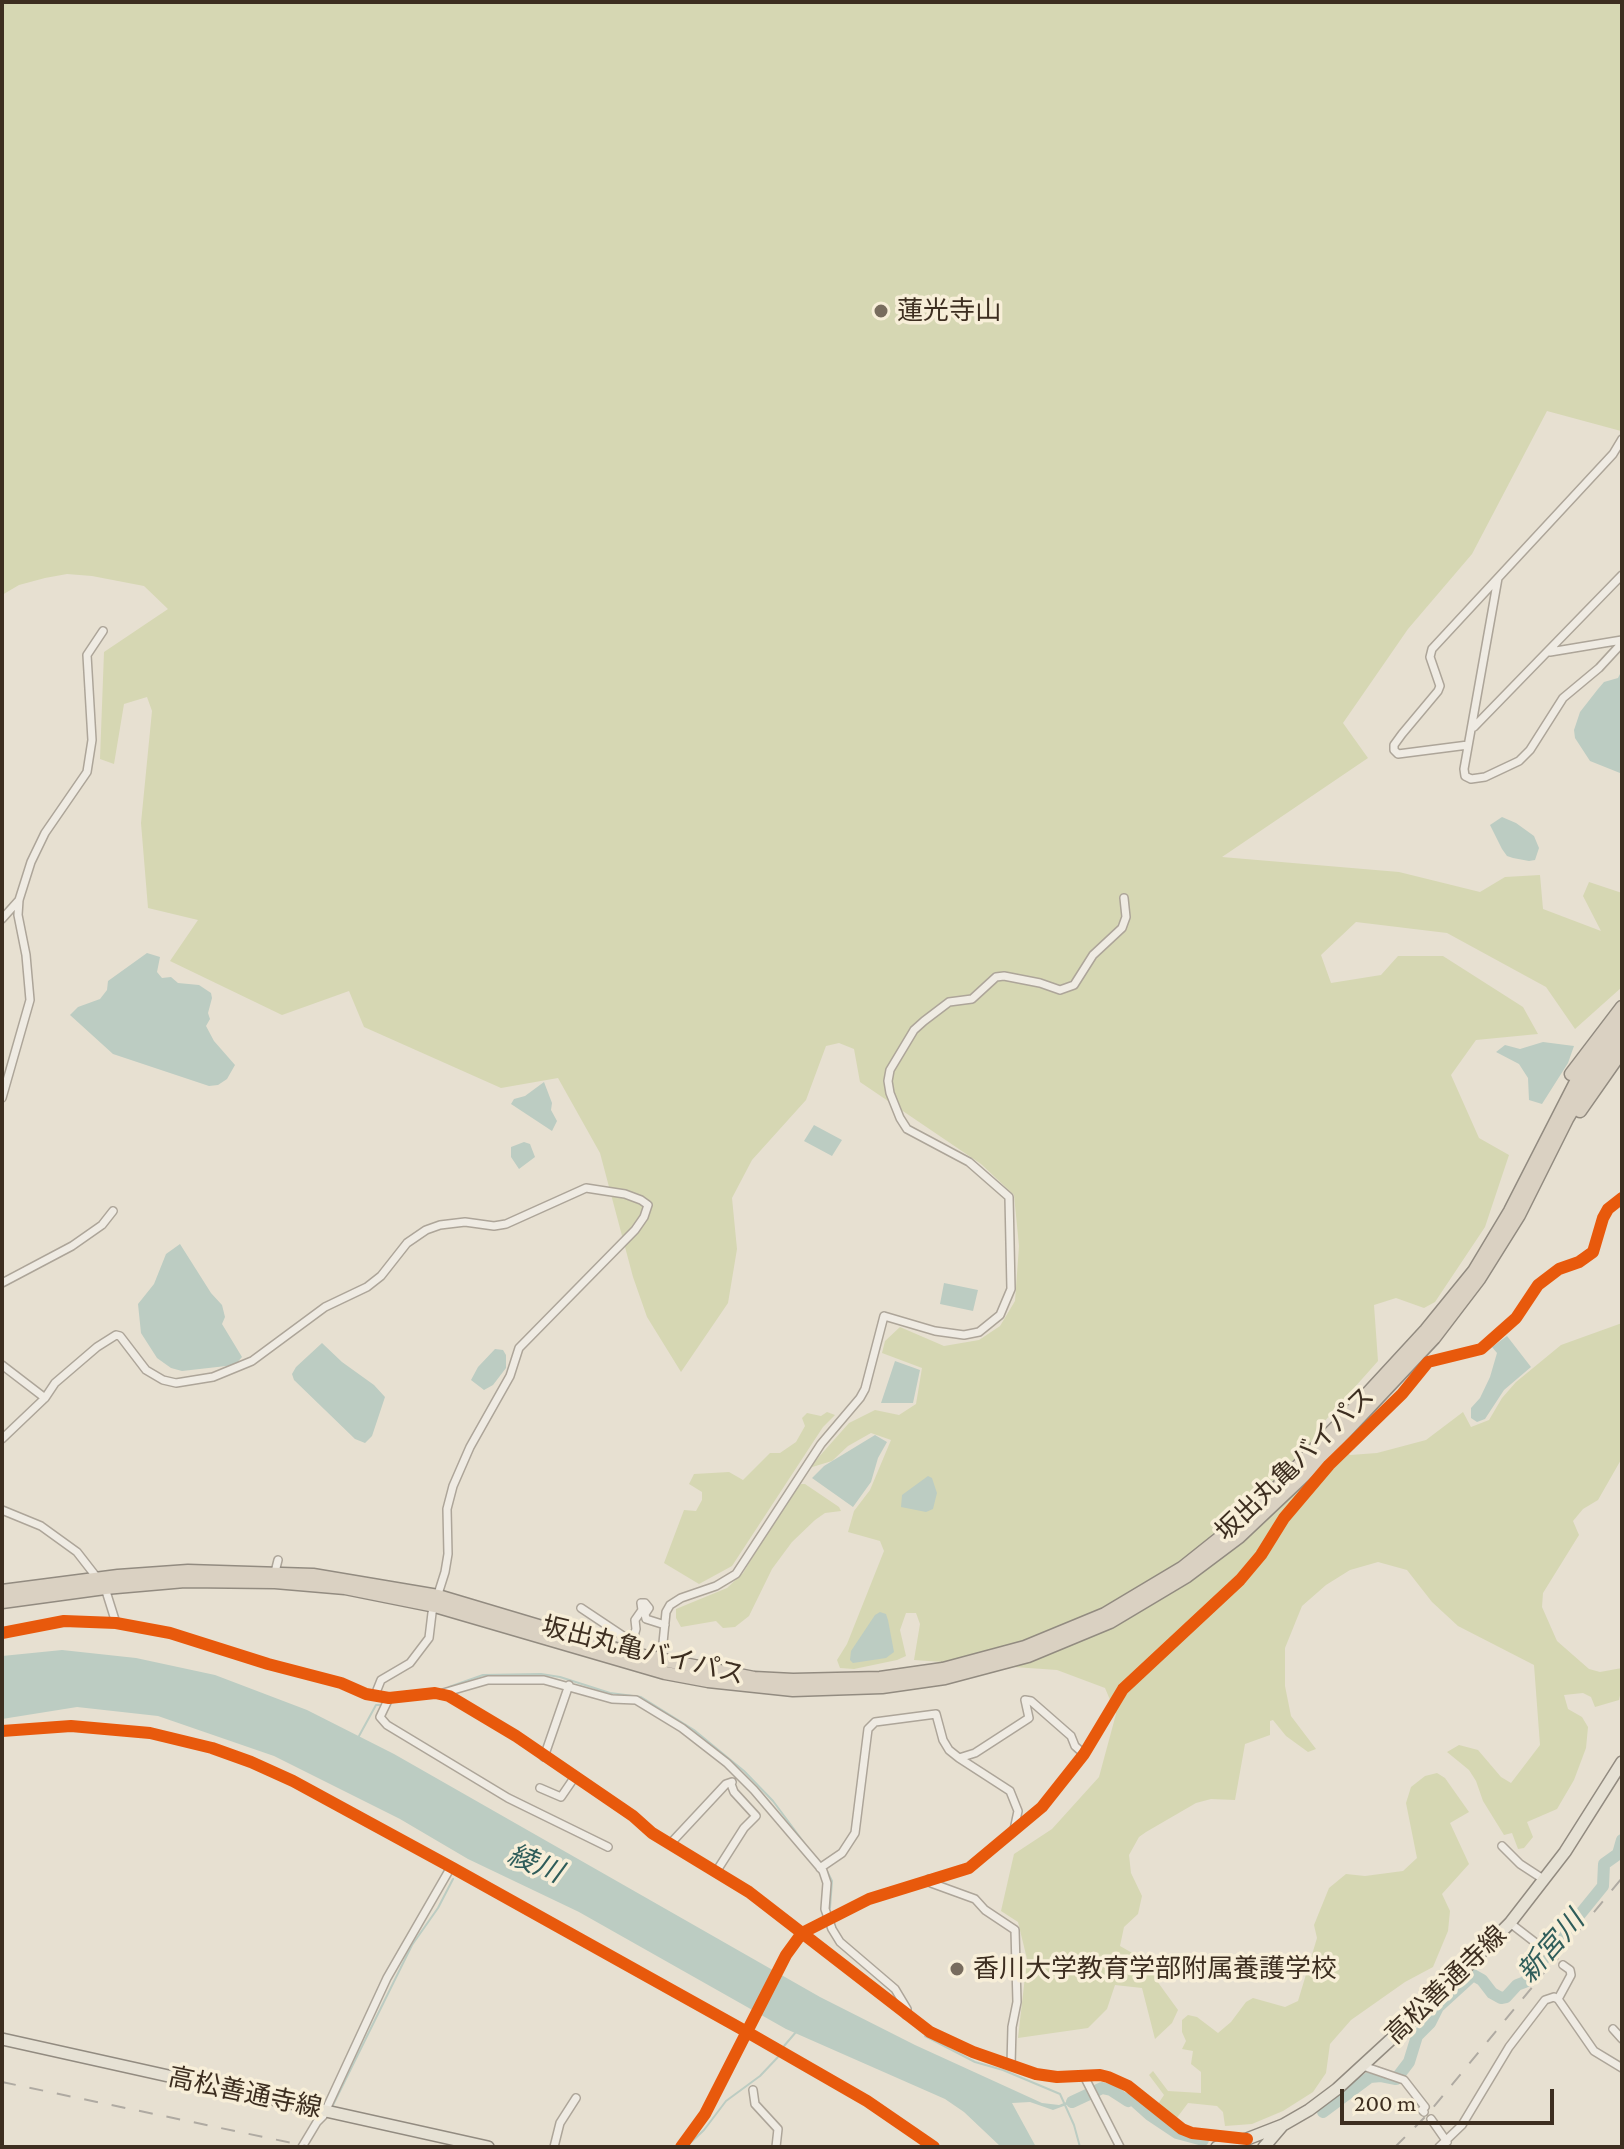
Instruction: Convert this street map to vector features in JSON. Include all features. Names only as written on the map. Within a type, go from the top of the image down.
[{"type":"highway","points":[[1519,1194],[1550,1110],[1585,1053],[1622,1007]]},
{"type":"highway","name":"坂出丸亀バイパス","points":[[1303,1477],[1450,1302],[1489,1249],[1579,1076],[1622,1021]]},
{"type":"highway","name":"坂出丸亀バイパス","points":[[2,1602],[101,1583],[188,1571],[276,1566],[436,1601],[658,1660],[754,1678],[945,1678],[1028,1656],[1110,1622],[1187,1576],[1239,1537],[1303,1477],[1434,1338],[1479,1279],[1519,1215],[1567,1119],[1589,1082],[1622,1038]]},
{"type":"highway","points":[[1519,1215],[1549,1170],[1574,1121],[1622,1051]]},
{"type":"highway","name":"坂出丸亀バイパス","points":[[2,1591],[101,1583],[185,1581],[275,1582],[345,1588],[436,1601],[622,1662],[708,1681],[793,1690],[869,1680]]},
{"type":"main road","name":"高松善通寺線","points":[[1217,2147],[1252,2143],[1337,2089],[1477,1959],[1510,1923],[1565,1852],[1622,1762]]},
{"type":"main road","name":"高松善通寺線","points":[[2,2039],[488,2147]]},
{"type":"main road","points":[[1264,2147],[1283,2125]]},
{"type":"street","points":[[1468,745],[1398,754],[1394,750],[1394,745],[1440,686],[1430,657],[1432,649],[1613,454],[1622,439]]},
{"type":"street","points":[[1472,729],[1622,575]]},
{"type":"street","points":[[1499,576],[1465,776],[1471,779],[1485,777],[1519,761],[1530,750],[1563,698],[1599,668],[1622,642]]},
{"type":"street","points":[[2,1098],[30,1000],[18,915],[19,900],[31,862],[45,833],[87,772],[92,740],[87,655],[103,631]]},
{"type":"street","points":[[1548,653],[1622,642]]},
{"type":"street","points":[[658,1660],[666,1612],[670,1605],[727,1581],[736,1574],[821,1444],[853,1410],[865,1389],[884,1316],[935,1331],[964,1335],[979,1332],[1000,1315],[1011,1289],[1009,1197],[969,1162],[907,1129],[890,1093],[890,1070],[914,1030],[924,1021],[949,1002],[972,999],[996,977],[1004,976],[1060,990],[1074,985],[1093,955],[1122,928],[1126,917],[1124,898]]},
{"type":"street","points":[[2,919],[19,900]]},
{"type":"street","points":[[2,1439],[45,1398],[55,1383],[116,1335],[146,1370],[163,1380],[176,1383],[195,1381],[239,1367],[263,1354],[325,1307],[367,1287],[381,1276],[407,1243],[426,1230],[465,1222],[494,1226],[506,1224],[586,1188],[625,1194],[641,1200],[648,1205],[635,1230],[519,1348],[510,1376],[470,1447],[453,1486],[447,1509],[445,1572],[429,1638],[423,1649],[399,1671],[381,1680],[375,1695]]},
{"type":"street","points":[[681,2147],[705,2114],[786,1955],[802,1933],[869,1899],[969,1868],[1042,1807],[1084,1754],[1123,1689],[1240,1580],[1261,1555],[1284,1518],[1303,1477],[1402,1394],[1428,1362],[1481,1349],[1516,1318],[1538,1285],[1559,1269],[1579,1262],[1593,1252],[1603,1218],[1608,1209],[1622,1198]]},
{"type":"street","points":[[2,1283],[72,1246],[102,1225],[113,1211]]},
{"type":"street","points":[[2,1365],[45,1398]]},
{"type":"street","points":[[2,1510],[56,1535],[77,1552],[101,1583],[116,1623]]},
{"type":"street","points":[[581,1608],[626,1638],[634,1636],[635,1620],[642,1610],[641,1603],[649,1608],[646,1619],[665,1625]]},
{"type":"street","points":[[2,1633],[64,1621],[116,1623],[170,1633],[389,1698],[441,1694],[500,1679],[544,1680],[612,1699],[636,1700],[682,1728],[739,1775],[771,1807],[797,1843],[823,1866],[827,1883],[827,1919],[840,1942],[895,1989],[907,2009],[906,2015]]},
{"type":"street","points":[[544,1757],[569,1685]]},
{"type":"street","points":[[441,1694],[492,1721],[670,1844],[749,1892],[906,2015],[941,2038],[1036,2074],[1057,2077],[1100,2075],[1128,2086],[1182,2129],[1252,2143]]},
{"type":"street","points":[[389,1698],[380,1717],[387,1725],[508,1798],[608,1847]]},
{"type":"street","points":[[959,1758],[1001,1739],[1029,1718],[1025,1700],[1031,1701],[1071,1736],[1075,1746],[1084,1754]]},
{"type":"street","points":[[823,1866],[842,1853],[855,1833],[868,1729],[875,1722],[936,1714],[949,1750],[1010,1791],[1018,1811],[1014,1830]]},
{"type":"street","points":[[2,1731],[71,1726],[150,1733],[212,1748],[293,1781],[747,2032],[867,2101],[934,2147]]},
{"type":"street","points":[[670,1844],[726,1784],[731,1784],[739,1775]]},
{"type":"street","points":[[540,1788],[561,1797],[574,1778]]},
{"type":"street","points":[[716,1872],[756,1816],[734,1792],[731,1784]]},
{"type":"street","points":[[1502,1846],[1520,1864],[1543,1879]]},
{"type":"street","points":[[302,2147],[325,2110],[387,1978],[451,1867]]},
{"type":"street","points":[[929,1879],[931,1883],[975,1899],[985,1910],[1015,1930],[1017,2002],[1012,2027],[1011,2065]]},
{"type":"street","points":[[1510,1923],[1550,1954]]},
{"type":"street","points":[[1558,1999],[1571,1975],[1563,1965]]},
{"type":"street","points":[[1439,2147],[1462,2125],[1509,2047],[1545,2000],[1558,1999],[1594,2051],[1622,2068]]},
{"type":"street","points":[[1613,2029],[1622,2039]]},
{"type":"street","points":[[1363,2066],[1398,2077],[1425,2107],[1424,2112]]},
{"type":"street","points":[[1084,2076],[1120,2147]]},
{"type":"street","points":[[753,2090],[755,2104],[778,2129],[776,2147]]},
{"type":"street","points":[[554,2147],[560,2116],[576,2098]]},
{"type":"street","points":[[1431,2119],[1447,2142]]},
{"type":"green space","points":[[2,2],[1622,2],[1621,431],[1547,411],[1472,554],[1408,629],[1343,723],[1368,758],[1222,857],[1399,872],[1480,892],[1505,877],[1540,875],[1543,909],[1601,931],[1583,896],[1589,882],[1622,893],[1622,987],[1575,1029],[1546,987],[1447,933],[1356,922],[1321,955],[1331,983],[1381,975],[1398,956],[1443,956],[1523,1007],[1538,1034],[1476,1040],[1451,1075],[1479,1138],[1509,1155],[1485,1227],[1435,1302],[1424,1308],[1396,1298],[1374,1305],[1378,1361],[1323,1423],[1350,1455],[1377,1453],[1426,1440],[1463,1412],[1471,1427],[1489,1420],[1516,1382],[1561,1345],[1622,1323],[1622,1458],[1598,1500],[1583,1509],[1573,1521],[1579,1535],[1543,1593],[1542,1607],[1557,1641],[1589,1669],[1600,1672],[1622,1668],[1622,1686],[1619,1700],[1595,1707],[1591,1697],[1583,1693],[1564,1695],[1568,1709],[1582,1717],[1588,1727],[1586,1748],[1574,1780],[1557,1809],[1527,1822],[1533,1837],[1524,1848],[1518,1849],[1512,1833],[1504,1835],[1469,1770],[1447,1752],[1459,1745],[1478,1750],[1501,1777],[1511,1783],[1540,1745],[1534,1665],[1458,1626],[1432,1602],[1407,1570],[1378,1562],[1350,1570],[1302,1606],[1285,1648],[1285,1686],[1291,1716],[1316,1749],[1308,1752],[1286,1736],[1273,1720],[1270,1721],[1270,1735],[1245,1744],[1235,1800],[1211,1799],[1196,1803],[1139,1837],[1129,1855],[1131,1873],[1142,1896],[1138,1914],[1124,1927],[1120,1946],[1134,1954],[1155,1959],[1157,1981],[1178,2010],[1172,2023],[1155,2039],[1142,1988],[1115,1985],[1107,2009],[1088,2028],[1018,2038],[1027,1959],[1018,1922],[1001,1911],[1014,1854],[1052,1829],[1099,1777],[1116,1714],[1105,1688],[1057,1670],[914,1660],[920,1624],[916,1613],[906,1613],[900,1630],[906,1656],[854,1669],[840,1668],[837,1660],[847,1644],[884,1551],[880,1541],[848,1532],[854,1511],[870,1490],[891,1440],[871,1433],[848,1446],[832,1461],[809,1468],[849,1423],[875,1410],[899,1415],[916,1404],[922,1368],[882,1353],[885,1341],[900,1327],[944,1346],[979,1340],[1000,1326],[1015,1301],[1019,1246],[1014,1195],[981,1164],[860,1082],[854,1049],[839,1043],[826,1046],[806,1100],[752,1160],[732,1198],[737,1249],[728,1303],[681,1372],[647,1317],[633,1277],[600,1153],[558,1078],[501,1088],[364,1027],[349,991],[282,1015],[170,961],[198,920],[148,908],[141,823],[152,711],[147,697],[124,704],[114,764],[100,759],[104,652],[168,609],[144,586],[92,576],[67,574],[45,578],[19,585],[2,595]]},
{"type":"green space","points":[[827,1412],[835,1415],[823,1427],[732,1566],[699,1584],[664,1563],[684,1510],[696,1511],[702,1500],[702,1492],[689,1484],[694,1474],[729,1472],[743,1480],[770,1453],[780,1453],[796,1442],[805,1426],[802,1418],[807,1413],[821,1416]]},
{"type":"green space","points":[[801,1484],[841,1511],[825,1513],[792,1542],[772,1569],[749,1616],[735,1627],[723,1628],[716,1621],[681,1627],[676,1618],[676,1609],[727,1588],[743,1573],[784,1505]]},
{"type":"green space","points":[[1437,1773],[1445,1778],[1469,1812],[1450,1823],[1469,1864],[1442,1894],[1450,1911],[1448,1931],[1433,1967],[1405,1982],[1351,2020],[1330,2044],[1326,2073],[1313,2092],[1283,2111],[1252,2124],[1225,2126],[1223,2112],[1217,2106],[1188,2103],[1176,2119],[1158,2104],[1164,2095],[1149,2075],[1153,2071],[1168,2091],[1201,2093],[1201,2072],[1191,2064],[1193,2051],[1182,2049],[1186,2041],[1182,2020],[1188,2015],[1197,2017],[1218,2033],[1253,1998],[1285,2007],[1298,2001],[1317,1938],[1314,1925],[1329,1888],[1346,1874],[1365,1876],[1403,1871],[1417,1858],[1406,1803],[1411,1787],[1425,1776]]},
{"type":"water","points":[[1622,670],[1620,773],[1590,761],[1575,738],[1574,730],[1580,712],[1598,689],[1604,682],[1618,678]]},
{"type":"water","points":[[1502,817],[1534,836],[1539,848],[1535,860],[1507,856],[1490,825]]},
{"type":"water","points":[[147,953],[160,957],[157,972],[162,978],[171,977],[178,983],[199,985],[211,993],[210,1019],[206,1026],[214,1041],[235,1065],[227,1079],[218,1085],[209,1086],[113,1054],[70,1015],[78,1007],[100,999],[107,990],[108,981]]},
{"type":"water","points":[[1543,1042],[1574,1046],[1568,1063],[1542,1104],[1529,1100],[1528,1078],[1519,1064],[1496,1052],[1505,1045],[1520,1049]]},
{"type":"water","points":[[544,1082],[557,1121],[552,1131],[511,1104],[514,1099],[525,1096]]},
{"type":"water","points":[[814,1125],[842,1140],[832,1156],[804,1141]]},
{"type":"water","points":[[524,1142],[530,1144],[535,1157],[519,1169],[511,1157],[511,1147]]},
{"type":"water","points":[[180,1244],[222,1305],[225,1317],[222,1324],[242,1357],[235,1365],[182,1371],[171,1368],[157,1358],[141,1333],[138,1304],[154,1284],[166,1254]]},
{"type":"water","points":[[944,1283],[978,1290],[973,1311],[940,1304]]},
{"type":"water","points":[[1507,1336],[1531,1367],[1504,1390],[1485,1419],[1477,1422],[1471,1418],[1471,1408],[1480,1398],[1490,1377],[1497,1353],[1492,1347]]},
{"type":"water","points":[[322,1343],[385,1397],[372,1436],[365,1443],[355,1439],[294,1380],[292,1374],[296,1367]]},
{"type":"water","points":[[495,1349],[503,1350],[506,1355],[506,1368],[493,1385],[484,1390],[471,1380],[478,1367]]},
{"type":"water","points":[[895,1361],[920,1370],[913,1403],[881,1403]]},
{"type":"water","points":[[875,1435],[887,1442],[878,1458],[871,1482],[853,1507],[812,1478],[824,1466]]},
{"type":"water","points":[[928,1476],[932,1478],[937,1493],[933,1509],[926,1512],[901,1507],[902,1495]]},
{"type":"water","points":[[880,1612],[886,1614],[894,1652],[886,1658],[853,1663],[850,1660],[851,1651]]},
{"type":"water","name":"綾川","points":[[62,1650],[136,1658],[215,1675],[307,1710],[394,1754],[820,1997],[915,2045],[1042,2103],[1059,2105],[1086,2094],[1088,2097],[1053,2110],[1030,2102],[1012,2103],[1036,2147],[1001,2147],[964,2112],[945,2099],[786,2029],[579,1912],[468,1859],[400,1819],[274,1756],[158,1716],[77,1707],[2,1719],[2,1656]]},
{"type":"waterway","points":[[449,1687],[483,1675],[541,1674],[610,1693],[641,1697],[694,1730],[744,1771],[773,1801],[805,1844]]},
{"type":"waterway","points":[[359,1736],[376,1705],[380,1705]]},
{"type":"waterway","name":"新宮川","points":[[1323,2112],[1370,2077],[1396,2079],[1409,2062],[1417,2036],[1430,2023],[1438,2007],[1473,1975],[1501,1998],[1525,1982],[1603,1886],[1604,1864],[1618,1854],[1622,1840]]},
{"type":"waterway","points":[[825,1867],[832,1881],[830,1908]]},
{"type":"waterway","points":[[333,2105],[412,1945],[438,1908],[453,1879]]},
{"type":"waterway","points":[[784,2046],[796,2032]]},
{"type":"waterway","points":[[925,2036],[975,2062],[1060,2094],[1080,2147]]},
{"type":"waterway","points":[[686,2147],[704,2130],[726,2101],[760,2076],[778,2057]]},
{"type":"waterway","name":"新宮川","points":[[1072,2102],[1102,2088],[1111,2090],[1128,2101],[1131,2098],[1177,2133],[1203,2140]]},
{"type":"railway","points":[[1395,2147],[1427,2115],[1622,1878]]},
{"type":"railway","points":[[2,2082],[311,2147]]},
{"type":"cycle path","points":[[681,2147],[705,2114],[786,1955],[802,1933],[869,1899],[969,1868],[1042,1807],[1084,1754],[1123,1689],[1240,1580],[1261,1555],[1284,1518],[1329,1465],[1402,1394],[1428,1362],[1481,1349],[1516,1318],[1538,1285],[1559,1269],[1579,1262],[1593,1252],[1603,1218],[1608,1209],[1622,1198]]},
{"type":"cycle path","points":[[2,1633],[64,1621],[116,1623],[170,1633],[341,1683],[366,1694],[389,1698],[435,1693],[449,1696],[516,1736],[633,1816],[652,1833],[749,1892],[930,2032],[973,2052],[1036,2074],[1108,2077],[1128,2086],[1182,2129],[1192,2133],[1247,2139]]},
{"type":"cycle path","points":[[2,1731],[71,1726],[150,1733],[212,1748],[251,1762],[293,1781],[451,1867],[747,2032],[867,2101],[934,2147]]},
{"type":"place","name":"蓮光寺山","points":[[881,311]]},
{"type":"place","name":"香川大学教育学部附属養護学校","points":[[957,1969]]}]
